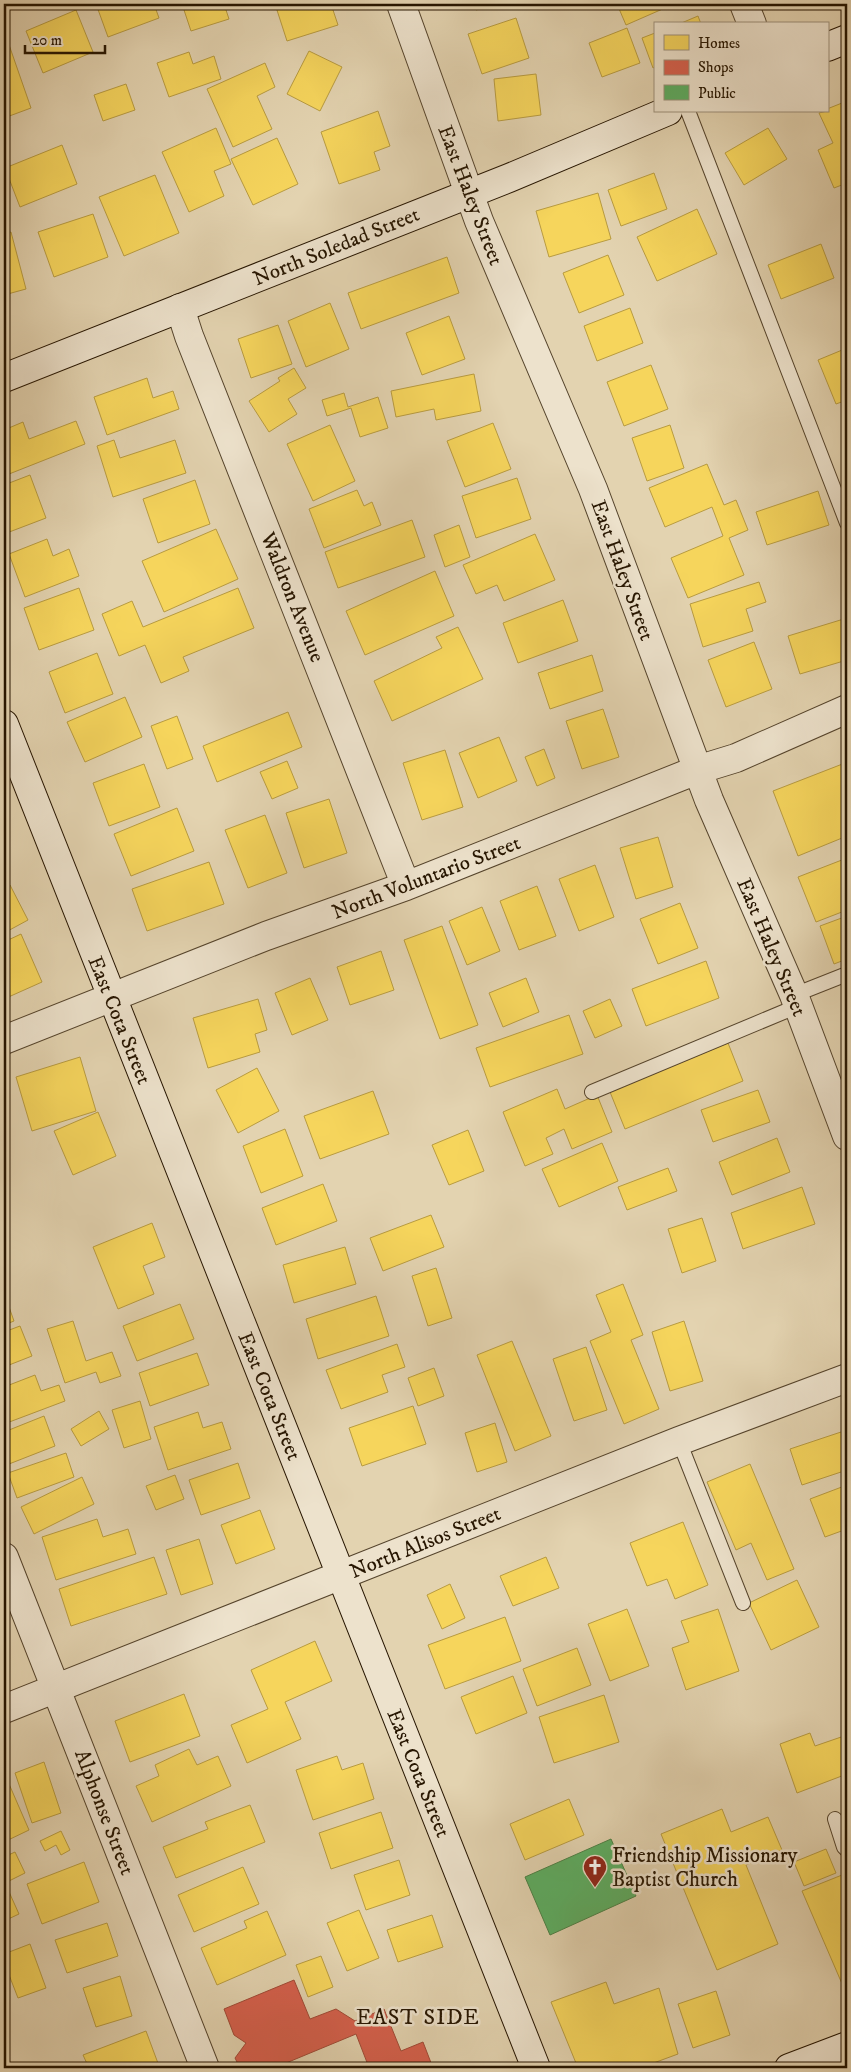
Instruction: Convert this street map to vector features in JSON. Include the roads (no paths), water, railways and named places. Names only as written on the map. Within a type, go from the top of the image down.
[{"type":"street","name":"East Haley Street","points":[[400,4],[469,192],[593,489],[697,770],[796,1000],[847,1136]]},
{"type":"street","points":[[744,4],[751,22]]},
{"type":"street","points":[[828,47],[847,39]]},
{"type":"street","name":"North Soledad Street","points":[[4,378],[666,112]]},
{"type":"street","name":"Waldron Avenue","points":[[180,308],[189,336],[406,886]]},
{"type":"street","name":"North Voluntario Street","points":[[4,1040],[266,936],[406,886],[697,770],[736,758],[847,709]]},
{"type":"street","name":"East Cota Street","points":[[4,724],[536,2068]]},
{"type":"street","name":"North Alisos Street","points":[[4,1710],[679,1441],[847,1378]]},
{"type":"street","name":"Alphonse Street","points":[[4,1556],[205,2068]]},
{"type":"street","points":[[788,2068],[847,2046]]},
{"type":"lane","points":[[688,112],[847,523]]},
{"type":"lane","points":[[592,1092],[796,1000],[847,974]]},
{"type":"lane","points":[[679,1441],[743,1604]]},
{"type":"lane","points":[[835,1819],[844,1847],[847,1850]]},
{"type":"place","name":"Friendship Missionary Baptist Church","points":[[595,1888]]},
{"type":"district","name":"EAST SIDE","points":[[418,2016]]}]
